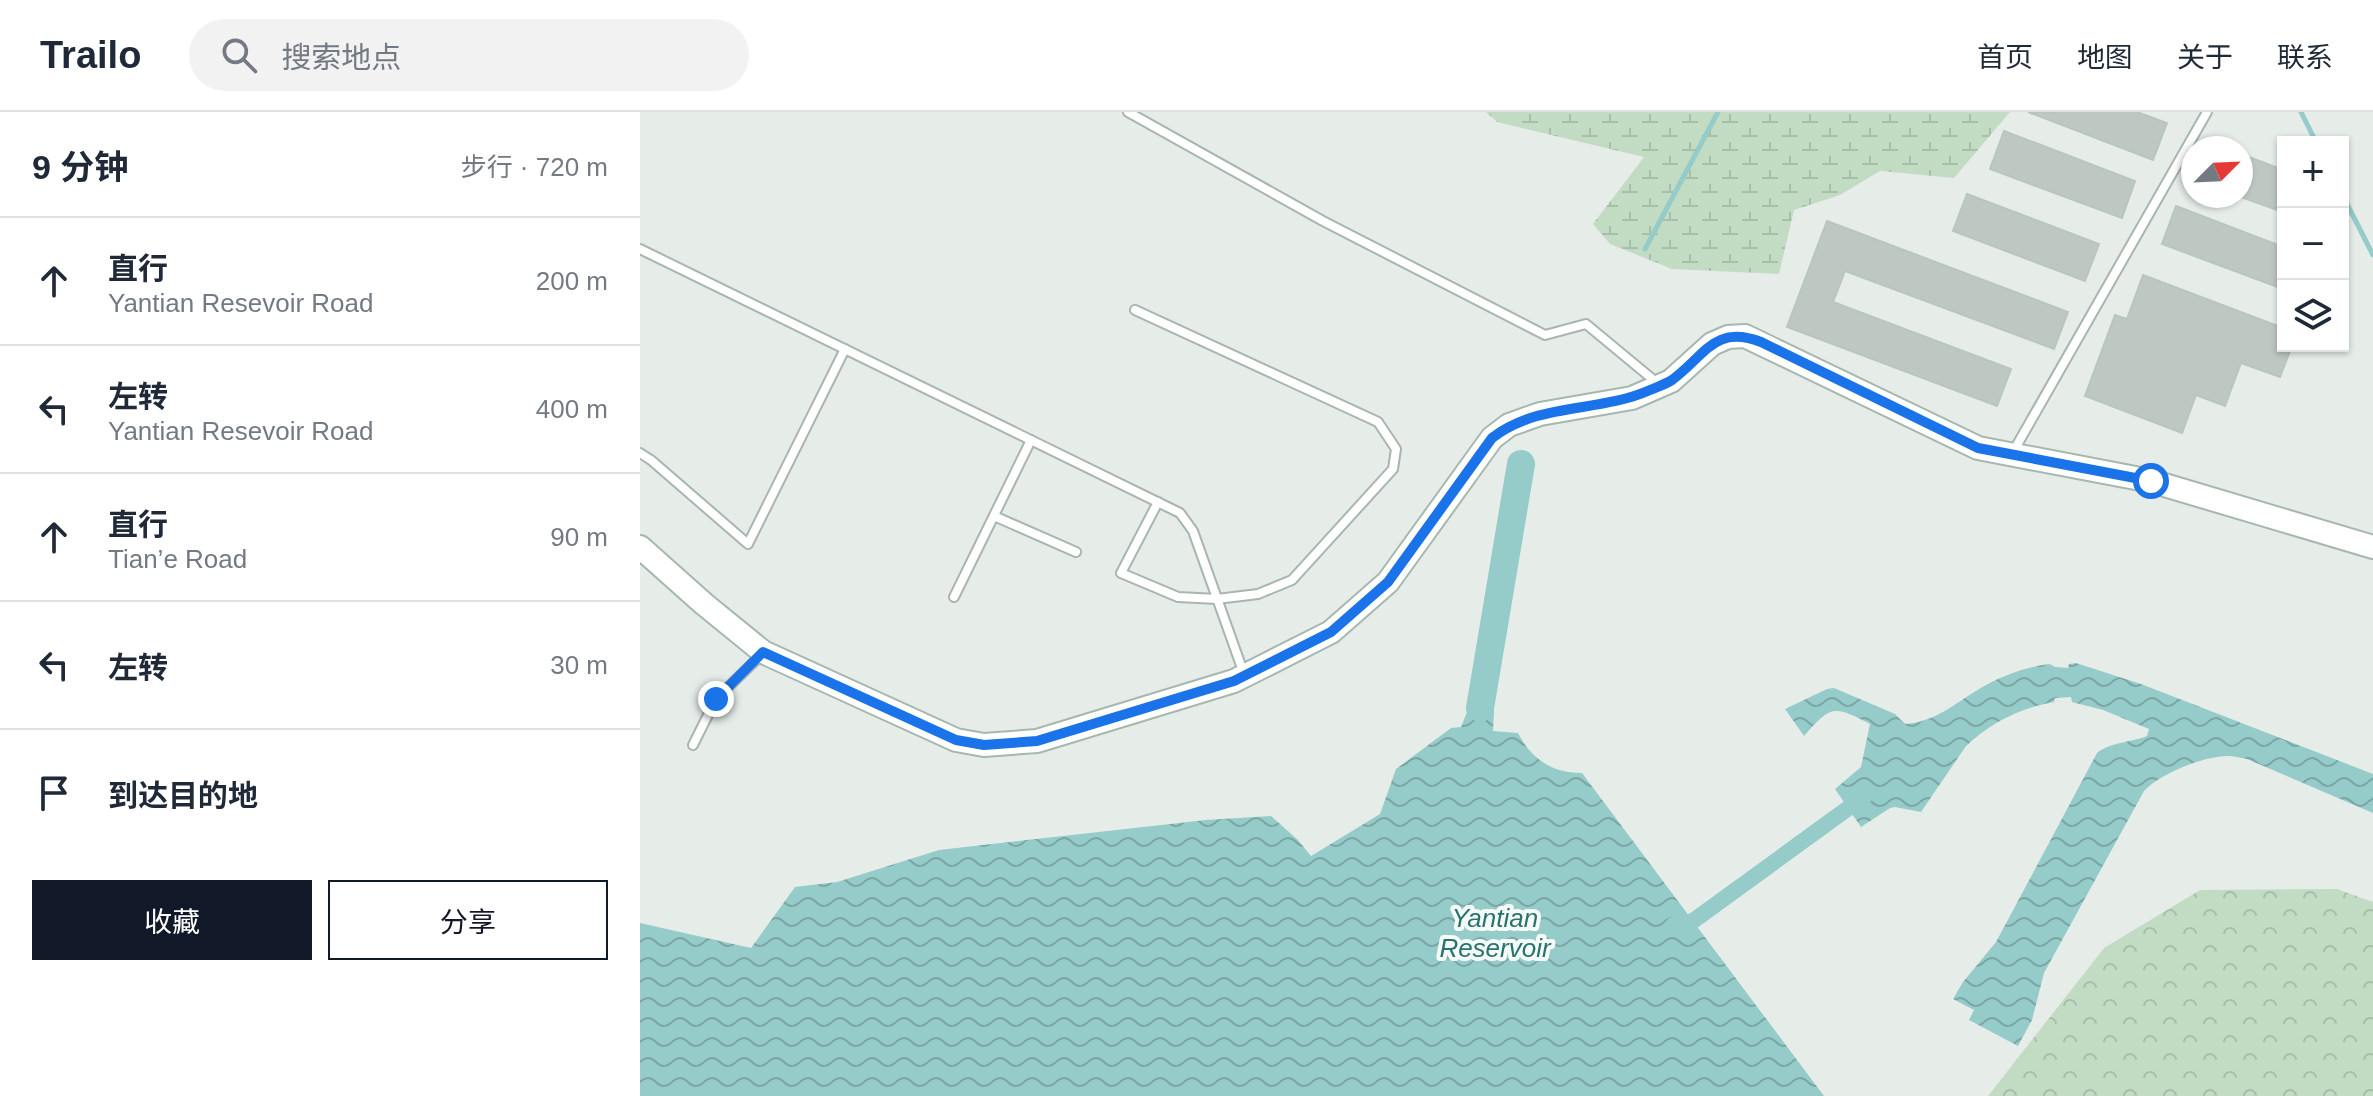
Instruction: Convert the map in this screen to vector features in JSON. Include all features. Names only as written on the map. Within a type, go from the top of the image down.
[{"type":"main road","points":[[640,547],[763,652],[956,740],[984,745],[1037,741],[1234,681],[1331,632],[1388,582],[1492,438],[1509,425],[1540,414],[1632,398],[1671,381],[1712,344],[1728,337],[1745,336],[1978,448],[2151,481],[2373,547]]},
{"type":"lane","points":[[1128,112],[1323,221],[1545,335],[1586,324],[1660,386]]},
{"type":"lane","points":[[2011,454],[2207,112]]},
{"type":"lane","points":[[640,249],[1180,513],[1193,531],[1245,675]]},
{"type":"lane","points":[[1135,310],[1378,422],[1396,449],[1393,469],[1292,580],[1258,594],[1217,599],[1178,597],[1121,573],[1158,502]]},
{"type":"lane","points":[[640,453],[748,544],[845,349]]},
{"type":"lane","points":[[954,597],[1031,440]]},
{"type":"lane","points":[[994,516],[1076,552]]},
{"type":"lane","points":[[693,745],[716,699],[763,652]]},
{"type":"green space","points":[[1486,112],[2010,112],[1954,178],[1880,171],[1840,195],[1794,210],[1779,274],[1672,269],[1610,244],[1593,224],[1644,157],[1497,122]]},
{"type":"green space","points":[[2337,889],[2373,902],[2373,1096],[1988,1096],[2104,948],[2200,890]]},
{"type":"water","points":[[2076,663],[2141,684],[2373,774],[2373,813],[2247,759],[2235,757],[2207,759],[2160,778],[2144,791],[2044,973],[2032,1020],[2018,1046],[1969,1020],[1974,1010],[1953,999],[1996,942],[2097,753],[2147,736],[2149,729],[2103,710],[2072,702],[2071,697],[2055,698],[2054,702],[2007,717],[1976,737],[1966,746],[1921,812],[1890,808],[1861,827],[1835,789],[1861,767],[1870,724],[1834,711],[1821,718],[1804,736],[1785,709],[1834,688],[1895,714],[1905,724],[1915,723],[1935,716],[1987,684],[2013,673],[2050,664],[2068,668],[2069,664]]},
{"type":"water","name":"Yantian Reservoir","points":[[1469,707],[1494,710],[1493,731],[1518,733],[1529,750],[1544,763],[1561,770],[1582,773],[1824,1096],[640,1096],[640,923],[751,948],[795,887],[837,882],[939,850],[1206,820],[1271,816],[1311,856],[1380,814],[1396,769],[1451,728],[1461,727]]},
{"type":"building","points":[[2028,112],[2137,112],[2167,123],[2153,160]]},
{"type":"building","points":[[2004,131],[2135,181],[2122,218],[1990,169]]},
{"type":"building","points":[[2253,159],[2277,168],[2277,210],[2253,201]]},
{"type":"building","points":[[1967,194],[2099,244],[2085,281],[1953,231]]},
{"type":"building","points":[[2176,206],[2277,245],[2277,287],[2162,244]]},
{"type":"building","points":[[1827,221],[2068,312],[2054,349],[1845,271],[1833,302],[2011,369],[1997,406],[1787,327]]},
{"type":"building","points":[[2143,275],[2277,326],[2277,352],[2290,352],[2280,377],[2241,363],[2225,406],[2196,395],[2182,433],[2085,396],[2115,315],[2127,319]]},
{"type":"waterway","points":[[1645,249],[1718,112]]},
{"type":"waterway","points":[[2301,112],[2313,136]]},
{"type":"waterway","points":[[2349,208],[2373,255]]},
{"type":"waterway","points":[[1480,708],[1521,464]]},
{"type":"waterway","points":[[1673,925],[1693,921],[1865,796]]},
{"type":"route","points":[[716,699],[763,652],[956,740],[984,745],[1037,741],[1234,681],[1331,632],[1388,582],[1492,438],[1509,425],[1540,414],[1632,398],[1671,381],[1712,344],[1728,337],[1745,336],[1761,342],[1978,448],[2151,481]]}]
